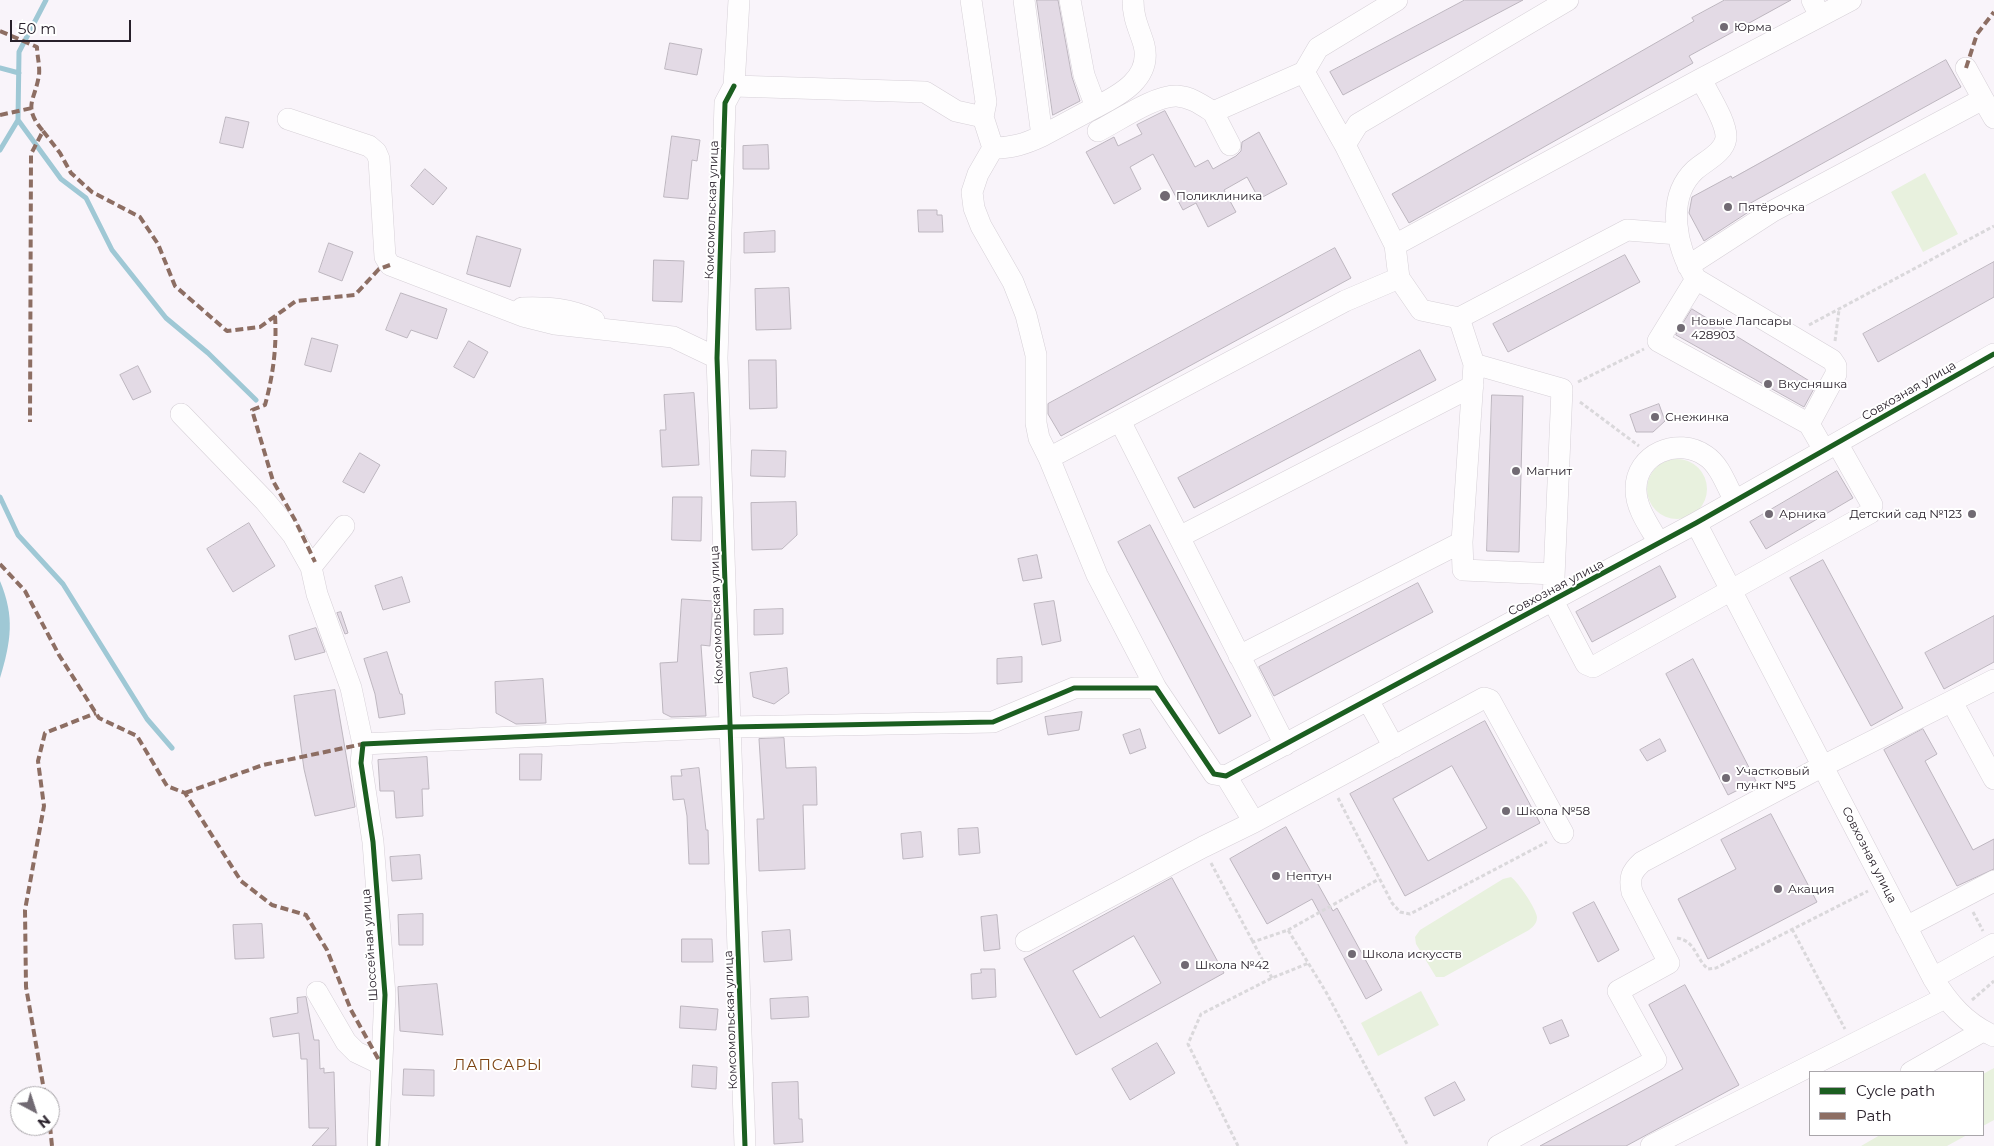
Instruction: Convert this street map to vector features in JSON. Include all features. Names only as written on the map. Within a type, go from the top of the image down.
[{"type":"street","name":"Комсомольская улица","points":[[739,0],[734,86],[725,103],[717,358],[745,1146]]},
{"type":"street","points":[[971,0],[986,102],[983,117],[993,148],[978,174],[972,192],[974,208],[981,226],[1013,282],[1026,315],[1036,355],[1036,423],[1039,438],[1097,575],[1156,688],[1214,774],[1226,776],[1254,822]]},
{"type":"street","points":[[1024,0],[1042,136]]},
{"type":"street","points":[[1070,0],[1084,75],[1096,107]]},
{"type":"street","points":[[993,148],[1010,148],[1023,145],[1118,96],[1132,86],[1141,72],[1145,58],[1144,46],[1133,16],[1133,0]]},
{"type":"street","points":[[1213,112],[1304,72],[1318,48],[1397,0]]},
{"type":"street","points":[[1344,145],[1358,124],[1568,0]]},
{"type":"street","points":[[1395,245],[1701,79],[1816,8],[1851,0]]},
{"type":"street","points":[[1966,68],[1994,118]]},
{"type":"street","points":[[1304,72],[1395,245],[1399,278],[1421,310],[1459,318],[1627,230],[1678,234]]},
{"type":"street","points":[[1701,79],[1726,130],[1726,141],[1720,150],[1695,170],[1684,182],[1676,202],[1678,234],[1692,273],[1832,360],[1836,366],[1836,374],[1809,424]]},
{"type":"street","points":[[734,86],[925,92],[956,111],[983,117]]},
{"type":"street","points":[[1098,131],[1161,98],[1178,96],[1198,102],[1213,112],[1230,146]]},
{"type":"street","points":[[1474,364],[1562,389],[1553,601],[1586,664],[1593,667],[1870,513],[1872,504],[1831,447],[1809,424],[1658,342],[1692,273],[1773,211],[1983,99]]},
{"type":"street","points":[[288,119],[369,146],[376,152],[379,159],[385,257],[390,265],[523,316],[555,324],[674,337],[717,358]]},
{"type":"street","points":[[1049,458],[1345,301],[1399,278]]},
{"type":"street","points":[[1459,318],[1474,364],[1462,542],[1463,570],[1554,574]]},
{"type":"street","name":"Совхозная улица","points":[[1226,776],[1696,523],[1994,354]]},
{"type":"street","points":[[1179,537],[1473,386]]},
{"type":"street","name":"Шоссейная улица","points":[[181,414],[265,501],[293,535],[311,567],[316,594],[351,688],[363,744],[361,763],[373,842],[385,995],[378,1146]]},
{"type":"street","points":[[1120,421],[1285,745]]},
{"type":"street","points":[[1659,543],[1638,503],[1636,490],[1639,474],[1647,460],[1660,451],[1678,446],[1693,448],[1707,456],[1718,470],[1735,501]]},
{"type":"street","name":"Совхозная улица","points":[[1696,523],[1933,978],[1945,998],[1959,1014],[1988,1034]]},
{"type":"street","points":[[311,567],[344,526]]},
{"type":"street","points":[[1239,656],[1462,542]]},
{"type":"street","points":[[1498,1146],[1656,1060],[1618,991],[1669,963],[1632,892],[1630,880],[1634,870],[1642,862],[1823,766],[1994,680]]},
{"type":"street","points":[[363,744],[731,727],[993,722],[1074,688],[1156,688]]},
{"type":"street","points":[[1026,941],[1203,846],[1254,822],[1484,698],[1490,700],[1563,833]]},
{"type":"street","points":[[1368,700],[1394,747]]},
{"type":"street","points":[[1952,702],[1994,779]]},
{"type":"street","points":[[1906,927],[1994,881]]},
{"type":"street","points":[[1933,978],[1992,945]]},
{"type":"street","points":[[317,992],[346,1042],[356,1052],[381,1064]]},
{"type":"street","points":[[1651,1146],[1852,1043],[1945,998]]},
{"type":"street","points":[[1913,1071],[1988,1034]]},
{"type":"path","points":[[1790,335],[1994,226]]},
{"type":"path","points":[[1832,360],[1839,309]]},
{"type":"path","points":[[1652,457],[1562,389],[1658,342]]},
{"type":"path","points":[[1330,781],[1379,878],[1400,912],[1410,914],[1563,833]]},
{"type":"path","points":[[1203,846],[1272,978]]},
{"type":"path","points":[[1253,942],[1288,930],[1379,878]]},
{"type":"path","points":[[1655,935],[1685,940],[1694,947],[1708,969],[1716,968],[1884,883]]},
{"type":"path","points":[[1965,896],[1992,945]]},
{"type":"path","points":[[1792,929],[1852,1043]]},
{"type":"path","points":[[1288,930],[1326,992],[1408,1146]]},
{"type":"path","points":[[1238,1146],[1188,1044],[1201,1014],[1272,978],[1309,963]]},
{"type":"path","points":[[1969,1002],[1994,981]]},
{"type":"green space","points":[[1925,173],[1958,234],[1923,252],[1891,192]]},
{"type":"green space","points":[[1677,459],[1689,461],[1702,472],[1707,489],[1705,501],[1694,514],[1677,519],[1665,517],[1652,506],[1647,489],[1649,477],[1660,464]]},
{"type":"green space","points":[[1511,877],[1522,889],[1534,908],[1537,917],[1535,924],[1529,930],[1444,977],[1436,977],[1416,944],[1415,937],[1420,930],[1503,879]]},
{"type":"green space","points":[[1421,991],[1439,1025],[1378,1056],[1361,1023]]},
{"type":"green space","points":[[1994,1068],[1994,1120],[1984,1125],[1984,1073]]},
{"type":"green space","points":[[1878,1136],[1965,1136],[1947,1146],[1861,1146]]},
{"type":"water","points":[[0,581],[8,606],[10,629],[7,652],[0,678]]},
{"type":"building","points":[[1037,0],[1058,0],[1072,77],[1080,101],[1053,115]]},
{"type":"building","points":[[1465,0],[1523,0],[1343,95],[1330,72]]},
{"type":"building","points":[[1725,0],[1791,0],[1689,56],[1693,63],[1409,223],[1392,194],[1694,21],[1692,18]]},
{"type":"building","points":[[670,43],[702,49],[697,75],[665,69]]},
{"type":"building","points":[[1946,60],[1961,87],[1747,205],[1750,211],[1704,241],[1689,213],[1692,197],[1731,176],[1732,178]]},
{"type":"building","points":[[1165,111],[1195,167],[1208,160],[1213,169],[1236,156],[1241,151],[1242,142],[1259,132],[1287,184],[1259,199],[1247,177],[1224,190],[1236,212],[1208,227],[1196,203],[1183,210],[1153,154],[1130,167],[1141,189],[1114,204],[1086,152],[1114,137],[1118,146],[1142,134],[1137,125]]},
{"type":"building","points":[[226,117],[249,122],[243,148],[220,143]]},
{"type":"building","points":[[672,136],[700,140],[697,161],[692,160],[688,199],[664,197]]},
{"type":"building","points":[[768,145],[769,169],[743,169],[743,146]]},
{"type":"building","points":[[425,169],[447,188],[433,205],[411,186]]},
{"type":"building","points":[[918,210],[937,210],[937,215],[942,215],[943,232],[919,232]]},
{"type":"building","points":[[775,231],[775,252],[744,253],[744,233]]},
{"type":"building","points":[[477,236],[521,249],[510,287],[467,274]]},
{"type":"building","points":[[329,243],[353,252],[342,281],[319,272]]},
{"type":"building","points":[[1335,248],[1351,278],[1061,436],[1048,414],[1048,404]]},
{"type":"building","points":[[1625,255],[1640,282],[1508,352],[1493,324]]},
{"type":"building","points":[[654,260],[684,261],[682,302],[653,301]]},
{"type":"building","points":[[1994,262],[1994,297],[1878,362],[1863,334]]},
{"type":"building","points":[[789,288],[791,329],[756,330],[755,289]]},
{"type":"building","points":[[401,293],[447,309],[437,339],[411,330],[407,338],[386,330]]},
{"type":"building","points":[[1692,309],[1816,385],[1804,407],[1676,335]]},
{"type":"building","points":[[312,338],[338,345],[331,372],[305,365]]},
{"type":"building","points":[[469,341],[488,352],[474,378],[454,367]]},
{"type":"building","points":[[1420,350],[1436,380],[1194,508],[1178,478]]},
{"type":"building","points":[[749,360],[776,360],[777,408],[750,409]]},
{"type":"building","points":[[138,366],[151,392],[133,400],[120,375]]},
{"type":"building","points":[[694,393],[699,465],[662,467],[660,430],[666,430],[664,395]]},
{"type":"building","points":[[1492,395],[1523,396],[1519,552],[1487,551]]},
{"type":"building","points":[[1659,404],[1665,421],[1653,432],[1636,432],[1630,415]]},
{"type":"building","points":[[752,450],[786,451],[785,477],[751,476]]},
{"type":"building","points":[[360,453],[380,465],[364,493],[343,482]]},
{"type":"building","points":[[1837,471],[1853,498],[1766,549],[1750,522]]},
{"type":"building","points":[[673,497],[702,497],[701,541],[672,540]]},
{"type":"building","points":[[796,502],[797,535],[782,549],[752,550],[751,503]]},
{"type":"building","points":[[249,523],[275,566],[233,592],[207,549]]},
{"type":"building","points":[[1150,525],[1251,716],[1219,734],[1118,542]]},
{"type":"building","points":[[1037,555],[1042,578],[1023,581],[1018,559]]},
{"type":"building","points":[[1823,560],[1903,708],[1871,726],[1790,578]]},
{"type":"building","points":[[1660,566],[1676,597],[1592,642],[1576,612]]},
{"type":"building","points":[[402,577],[410,602],[383,610],[375,586]]},
{"type":"building","points":[[1418,583],[1433,612],[1274,696],[1259,667]]},
{"type":"building","points":[[682,599],[713,601],[710,646],[701,645],[706,716],[671,717],[663,713],[660,663],[677,662]]},
{"type":"building","points":[[1054,601],[1061,641],[1042,645],[1034,604]]},
{"type":"building","points":[[783,609],[783,634],[754,635],[754,610]]},
{"type":"building","points":[[341,612],[348,633],[345,634],[337,613]]},
{"type":"building","points":[[1994,616],[1994,662],[1944,689],[1925,653]]},
{"type":"building","points":[[316,628],[325,652],[295,660],[289,636]]},
{"type":"building","points":[[387,652],[400,694],[402,694],[405,714],[379,718],[375,694],[364,659]]},
{"type":"building","points":[[1022,657],[1022,682],[997,684],[997,659]]},
{"type":"building","points":[[1693,659],[1756,781],[1728,795],[1666,674]]},
{"type":"building","points":[[787,668],[789,693],[774,704],[753,697],[750,673]]},
{"type":"building","points":[[543,679],[546,723],[516,724],[496,713],[495,682]]},
{"type":"building","points":[[335,690],[355,807],[315,816],[304,769],[294,696]]},
{"type":"building","points":[[1082,712],[1079,730],[1048,735],[1045,717]]},
{"type":"building","name":"Школа №58","points":[[1485,721],[1540,823],[1405,896],[1350,794]],"holes":[[[1452,766],[1487,828],[1428,861],[1393,799]]]},
{"type":"building","points":[[1140,729],[1146,748],[1130,754],[1123,735]]},
{"type":"building","points":[[1923,729],[1937,754],[1925,761],[1973,850],[1994,839],[1994,869],[1957,886],[1884,750]]},
{"type":"building","points":[[784,738],[786,768],[816,767],[817,805],[803,805],[805,869],[759,871],[757,819],[764,819],[759,739]]},
{"type":"building","points":[[1660,739],[1666,751],[1647,761],[1640,750]]},
{"type":"building","points":[[520,754],[542,754],[541,780],[520,780]]},
{"type":"building","points":[[427,757],[429,789],[422,789],[423,816],[396,818],[394,791],[380,791],[378,760]]},
{"type":"building","points":[[699,768],[706,830],[708,830],[709,864],[689,864],[687,816],[684,799],[673,800],[671,776],[682,776],[681,770]]},
{"type":"building","name":"Акация","points":[[1771,814],[1817,902],[1708,959],[1678,899],[1736,869],[1721,840]]},
{"type":"building","name":"Нептун","points":[[1286,827],[1333,911],[1337,908],[1382,990],[1366,999],[1312,899],[1267,924],[1230,859]]},
{"type":"building","points":[[978,828],[980,853],[959,855],[958,829]]},
{"type":"building","points":[[921,832],[923,857],[903,859],[901,834]]},
{"type":"building","points":[[420,855],[422,879],[392,881],[390,857]]},
{"type":"building","name":"Школа №42","points":[[1172,878],[1224,973],[1076,1055],[1024,959]],"holes":[[[1134,936],[1161,983],[1100,1018],[1073,971]]]},
{"type":"building","points":[[1594,902],[1619,950],[1598,962],[1573,913]]},
{"type":"building","points":[[423,914],[423,945],[399,945],[398,915]]},
{"type":"building","points":[[997,915],[1000,949],[984,951],[981,917]]},
{"type":"building","points":[[262,924],[264,958],[235,959],[233,925]]},
{"type":"building","points":[[790,930],[792,960],[764,962],[762,932]]},
{"type":"building","points":[[682,939],[712,939],[713,962],[682,962]]},
{"type":"building","points":[[981,969],[995,969],[996,997],[972,999],[971,974],[981,973]]},
{"type":"building","points":[[437,984],[443,1035],[400,1031],[398,987]]},
{"type":"building","points":[[1685,985],[1739,1085],[1626,1146],[1540,1146],[1683,1069],[1649,1005]]},
{"type":"building","points":[[306,997],[314,1040],[319,1040],[320,1069],[324,1068],[324,1073],[334,1072],[336,1146],[312,1146],[329,1128],[309,1128],[307,1059],[301,1059],[299,1033],[273,1037],[270,1018],[298,1013],[297,998]]},
{"type":"building","points":[[808,997],[809,1017],[771,1019],[770,999]]},
{"type":"building","points":[[681,1006],[718,1009],[716,1030],[680,1028]]},
{"type":"building","points":[[1562,1020],[1569,1036],[1550,1044],[1543,1028]]},
{"type":"building","points":[[1157,1043],[1175,1073],[1130,1100],[1112,1069]]},
{"type":"building","points":[[693,1065],[717,1067],[716,1089],[692,1087]]},
{"type":"building","points":[[404,1069],[434,1070],[434,1096],[403,1095]]},
{"type":"building","points":[[798,1082],[799,1119],[802,1119],[803,1142],[774,1144],[772,1083]]},
{"type":"building","points":[[1455,1082],[1465,1100],[1434,1116],[1425,1098]]},
{"type":"waterway","points":[[0,150],[18,120],[19,52],[46,0]]},
{"type":"waterway","points":[[0,68],[19,73]]},
{"type":"waterway","points":[[18,120],[61,179],[86,198],[112,250],[166,318],[208,353],[256,400]]},
{"type":"waterway","points":[[0,497],[18,535],[63,584],[147,719],[172,748]]},
{"type":"marked path","points":[[1966,68],[1977,34],[1994,12]]},
{"type":"marked path","points":[[0,31],[37,47],[39,68],[31,109],[43,131],[31,154],[30,422]]},
{"type":"marked path","points":[[0,115],[32,108]]},
{"type":"marked path","points":[[43,131],[60,153],[71,173],[92,192],[140,217],[158,244],[175,286],[227,331],[260,327],[296,301],[355,295],[379,269],[390,265]]},
{"type":"marked path","points":[[275,316],[275,350],[268,394],[265,405],[252,410],[273,481],[295,520],[315,562]]},
{"type":"marked path","points":[[0,564],[25,591],[59,655],[99,718],[137,736],[167,786],[185,793],[241,881],[272,905],[306,915],[327,950],[351,1010],[380,1062]]},
{"type":"marked path","points":[[43,1086],[26,987],[25,910],[44,806],[38,761],[45,733],[96,713]]},
{"type":"marked path","points":[[185,793],[263,765],[363,744]]},
{"type":"marked path","points":[[51,1136],[52,1146]]},
{"type":"cycle path","points":[[734,86],[725,103],[717,358],[745,1146]]},
{"type":"cycle path","points":[[378,1146],[385,995],[373,842],[361,763],[363,744],[731,727],[993,722],[1074,688],[1156,688],[1214,774],[1226,776],[1696,523],[1994,354]]},
{"type":"place","name":"Юрма","points":[[1724,27]]},
{"type":"place","name":"Поликлиника","points":[[1165,196]]},
{"type":"place","name":"Пятёрочка","points":[[1728,207]]},
{"type":"place","name":"Новые Лапсары 428903","points":[[1681,328]]},
{"type":"place","name":"Вкусняшка","points":[[1768,384]]},
{"type":"place","name":"Снежинка","points":[[1655,417]]},
{"type":"place","name":"Магнит","points":[[1516,471]]},
{"type":"place","name":"Арника","points":[[1769,514]]},
{"type":"place","name":"Детский сад №123","points":[[1972,514]]},
{"type":"place","name":"Участковый пункт №5","points":[[1726,778]]},
{"type":"place","name":"Школа №58","points":[[1506,811]]},
{"type":"place","name":"Нептун","points":[[1276,876]]},
{"type":"place","name":"Акация","points":[[1778,889]]},
{"type":"place","name":"Школа искусств","points":[[1352,954]]},
{"type":"place","name":"Школа №42","points":[[1185,965]]},
{"type":"district","name":"ЛАПСАРЫ","points":[[498,1066]]}]
